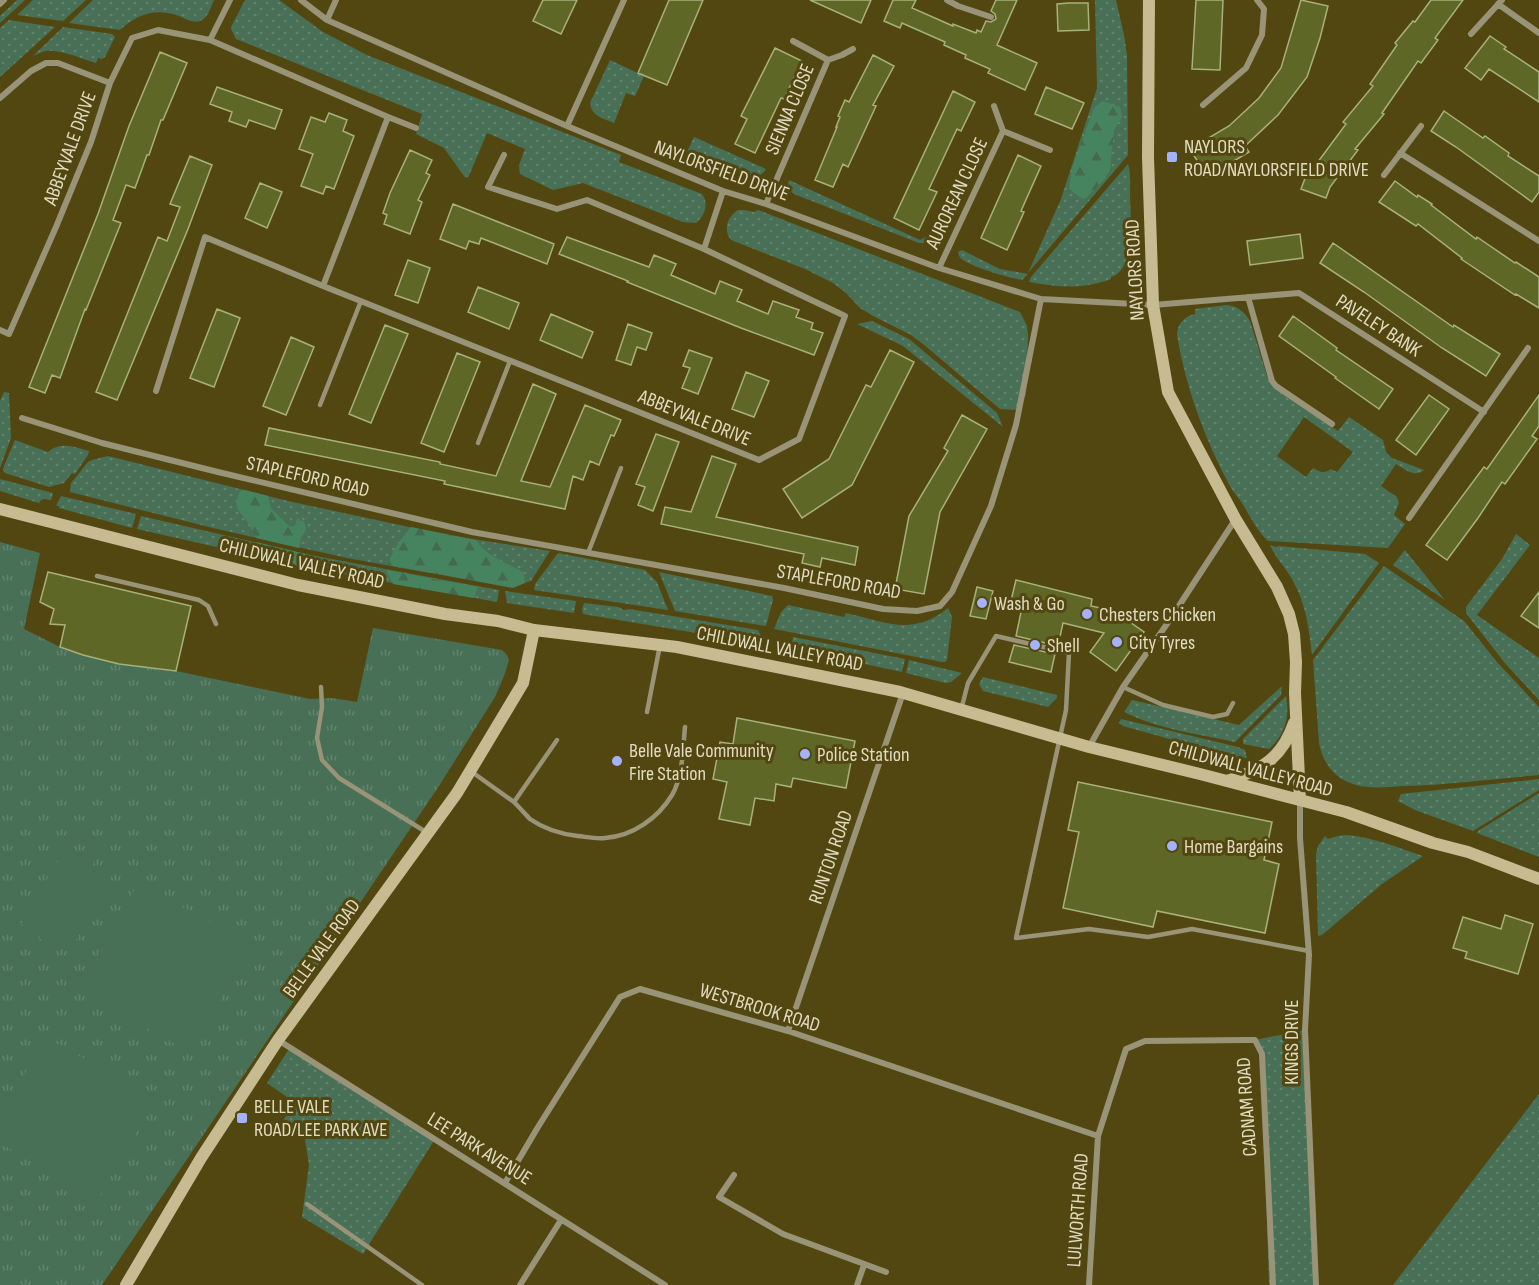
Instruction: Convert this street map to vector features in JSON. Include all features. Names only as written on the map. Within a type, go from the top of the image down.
[{"type":"main road","name":"NAYLORS ROAD","points":[[1149,0],[1148,157],[1153,305],[1168,392],[1236,520],[1277,587],[1289,614],[1294,644],[1300,800]]},
{"type":"main road","name":"CHILDWALL VALLEY ROAD","points":[[0,509],[298,585],[446,614],[498,621],[534,630],[677,647],[903,693],[1089,747],[1346,813],[1433,843],[1468,852],[1539,879]]},
{"type":"main road","name":"BELLE VALE ROAD","points":[[126,1285],[201,1158],[278,1040],[457,793],[523,683],[534,630]]},
{"type":"main road","points":[[1226,781],[1246,775],[1264,766],[1276,756],[1286,743],[1296,717]]},
{"type":"street","points":[[0,3],[4,0]]},
{"type":"street","points":[[210,40],[230,0]]},
{"type":"street","name":"NAYLORSFIELD DRIVE","points":[[301,0],[327,20],[723,192],[766,204],[939,268],[1041,299],[1153,305]]},
{"type":"street","points":[[327,20],[336,0]]},
{"type":"street","points":[[567,126],[624,0]]},
{"type":"street","points":[[947,0],[960,3],[991,17]]},
{"type":"street","points":[[1203,105],[1246,68],[1262,35],[1264,9],[1257,0]]},
{"type":"street","points":[[1471,34],[1500,2],[1539,33]]},
{"type":"street","name":"ABBEYVALE DRIVE","points":[[0,330],[9,334],[14,324],[91,142],[110,83],[132,38],[159,30],[210,40],[416,128]]},
{"type":"street","name":"SIENNA CLOSE","points":[[793,41],[828,60]]},
{"type":"street","name":"SIENNA CLOSE","points":[[766,204],[828,60],[852,49]]},
{"type":"street","points":[[0,98],[31,71],[46,63],[58,63],[110,83]]},
{"type":"street","name":"AUROREAN CLOSE","points":[[939,268],[1003,132],[994,106]]},
{"type":"street","points":[[322,286],[388,117]]},
{"type":"street","points":[[1384,175],[1421,126]]},
{"type":"street","name":"AUROREAN CLOSE","points":[[1003,132],[1050,150]]},
{"type":"street","points":[[1400,153],[1539,241]]},
{"type":"street","name":"ABBEYVALE DRIVE","points":[[156,391],[205,237],[759,460],[799,439],[845,316],[704,249],[587,200],[557,209],[488,186],[504,155]]},
{"type":"street","points":[[704,249],[723,192]]},
{"type":"street","name":"PAVELEY BANK","points":[[1153,305],[1299,293],[1484,412]]},
{"type":"street","points":[[1248,297],[1272,381],[1332,424]]},
{"type":"street","name":"STAPLEFORD ROAD","points":[[22,418],[102,443],[472,532],[784,588],[883,609],[917,611],[940,606],[952,592],[992,506],[1016,425],[1041,299]]},
{"type":"street","points":[[1409,518],[1528,348]]},
{"type":"street","points":[[1089,747],[1123,687],[1236,520]]},
{"type":"street","name":"RUNTON ROAD","points":[[788,1031],[903,693]]},
{"type":"street","name":"KINGS DRIVE","points":[[1300,800],[1300,838],[1309,951],[1305,1030],[1316,1285]]},
{"type":"street","name":"WESTBROOK ROAD","points":[[505,1183],[620,997],[640,989],[788,1031],[1098,1136]]},
{"type":"street","name":"LEE PARK AVENUE","points":[[278,1040],[665,1285]]},
{"type":"street","name":"CADNAM ROAD","points":[[1098,1136],[1126,1049],[1145,1041],[1255,1040],[1262,1054],[1273,1285]]},
{"type":"street","name":"LULWORTH ROAD","points":[[1089,1285],[1098,1136]]},
{"type":"street","points":[[734,1175],[719,1197],[783,1234],[886,1272]]},
{"type":"street","points":[[520,1285],[561,1220]]},
{"type":"street","points":[[857,1285],[864,1265]]},
{"type":"lane","points":[[320,405],[361,301]]},
{"type":"lane","points":[[478,443],[510,361]]},
{"type":"lane","points":[[588,554],[621,468]]},
{"type":"lane","points":[[97,576],[199,600],[208,606],[216,624]]},
{"type":"lane","points":[[961,710],[968,683],[996,636],[1069,653],[1068,695],[1060,739],[1016,938],[1089,929],[1149,937],[1192,928],[1309,951]]},
{"type":"lane","points":[[647,712],[660,645]]},
{"type":"lane","points":[[321,687],[322,707],[317,738],[322,760],[339,778],[428,834]]},
{"type":"lane","points":[[1123,687],[1163,705],[1214,717],[1227,714],[1233,703]]},
{"type":"lane","points":[[470,770],[514,802],[530,819],[550,830],[567,835],[603,839],[620,836],[632,832],[661,810],[673,794],[679,780],[685,727]]},
{"type":"lane","points":[[514,802],[557,740]]},
{"type":"lane","points":[[307,1204],[422,1285]]},
{"type":"green space","points":[[17,0],[25,0],[0,23],[0,16]]},
{"type":"green space","points":[[33,0],[86,0],[63,21],[17,15]]},
{"type":"green space","points":[[93,0],[214,0],[210,11],[199,21],[160,12],[146,14],[132,20],[120,30],[69,23]]},
{"type":"green space","points":[[245,0],[279,0],[323,32],[367,55],[621,155],[619,162],[702,194],[706,205],[704,213],[696,223],[683,222],[583,183],[553,190],[520,174],[519,165],[525,149],[487,133],[468,178],[464,176],[444,148],[416,134],[422,114],[236,39],[231,29]]},
{"type":"green space","points":[[1095,0],[1116,0],[1124,35],[1127,55],[1128,155],[1028,273],[1061,199],[1097,88]]},
{"type":"green space","points":[[9,20],[55,27],[0,77],[0,28]]},
{"type":"green space","points":[[63,27],[112,34],[115,37],[105,57],[98,58],[96,63],[54,51],[42,52],[33,56]]},
{"type":"green space","points":[[610,60],[644,76],[635,96],[626,93],[614,123],[596,114],[590,103]]},
{"type":"green space","points":[[1102,101],[1120,107],[1122,117],[1114,130],[1110,170],[1104,180],[1086,198],[1082,199],[1069,189],[1072,168],[1094,108]]},
{"type":"green space","points":[[694,137],[766,169],[758,176],[748,177],[687,152]]},
{"type":"green space","points":[[1128,164],[1130,242],[1128,254],[1119,273],[1111,279],[1080,286],[1029,282],[1031,277]]},
{"type":"green space","points":[[789,180],[920,240],[929,235],[933,237],[929,242],[919,243],[794,194],[789,189]]},
{"type":"green space","points":[[738,210],[754,212],[758,210],[1020,312],[1027,326],[1028,336],[1026,395],[1018,410],[1000,409],[923,344],[911,335],[860,308],[833,283],[805,269],[731,240],[727,232],[727,224]]},
{"type":"green space","points":[[962,250],[1000,269],[1028,274],[1022,280],[983,269],[961,258],[958,252]]},
{"type":"green space","points":[[1226,305],[1240,310],[1250,321],[1267,376],[1280,390],[1338,431],[1349,417],[1383,440],[1386,452],[1392,458],[1424,470],[1413,473],[1396,464],[1381,486],[1397,497],[1399,503],[1394,515],[1405,524],[1388,548],[1268,541],[1260,533],[1222,470],[1191,394],[1177,331],[1185,319],[1195,314],[1195,309]],"holes":[[[1304,417],[1353,452],[1337,472],[1331,469],[1322,472],[1313,468],[1306,477],[1277,456]]]},
{"type":"green space","points":[[872,321],[909,339],[997,413],[1003,427],[903,346],[857,324]]},
{"type":"green space","points":[[4,392],[9,393],[11,438],[0,468],[0,401]]},
{"type":"green space","points":[[15,440],[48,452],[63,446],[89,451],[75,474],[72,473],[64,483],[49,487],[5,473],[4,466]]},
{"type":"green space","points":[[108,456],[288,501],[446,535],[550,551],[531,581],[524,583],[424,572],[347,558],[213,528],[70,492],[71,483],[88,462]]},
{"type":"green space","points":[[0,479],[53,493],[51,500],[44,499],[39,503],[0,491]]},
{"type":"green space","points":[[241,489],[268,496],[271,508],[290,527],[295,526],[297,519],[304,521],[306,530],[299,548],[256,538],[237,506]]},
{"type":"green space","points":[[61,496],[136,514],[132,528],[59,508],[56,506]]},
{"type":"green space","points":[[141,516],[310,555],[499,590],[497,602],[304,567],[137,529]]},
{"type":"green space","points":[[411,527],[476,540],[491,555],[523,572],[525,583],[513,588],[388,565],[400,540]]},
{"type":"green space","points":[[1516,534],[1530,545],[1477,615],[1539,658],[1539,700],[1504,662],[1466,613],[1466,607],[1502,559]]},
{"type":"green space","points":[[0,542],[40,553],[24,629],[60,647],[119,664],[176,671],[310,699],[332,698],[357,702],[373,628],[502,650],[509,660],[495,697],[437,789],[102,1285],[0,1285]]},
{"type":"green space","points":[[256,542],[310,555],[304,567],[267,559],[265,551],[257,549]]},
{"type":"green space","points":[[1270,545],[1365,554],[1379,563],[1312,655],[1301,599],[1291,577]]},
{"type":"green space","points":[[1405,550],[1445,600],[1393,565]]},
{"type":"green space","points":[[558,553],[645,570],[657,582],[668,610],[534,590],[535,584]]},
{"type":"green space","points":[[1384,566],[1464,621],[1497,662],[1539,707],[1539,775],[1373,787],[1349,782],[1331,770],[1319,743],[1313,660]]},
{"type":"green space","points":[[386,570],[478,587],[474,598],[393,584]]},
{"type":"green space","points":[[659,572],[772,596],[766,626],[675,611]]},
{"type":"green space","points":[[505,591],[576,601],[574,613],[507,603]]},
{"type":"green space","points":[[584,603],[758,630],[761,636],[756,643],[583,614]]},
{"type":"green space","points":[[788,605],[844,617],[846,613],[898,625],[922,622],[948,608],[952,617],[947,660],[942,662],[774,629],[781,612]]},
{"type":"green space","points":[[793,637],[905,659],[902,672],[794,649]]},
{"type":"green space","points":[[909,660],[962,673],[951,682],[946,683],[906,673]]},
{"type":"green space","points":[[983,677],[1057,695],[1057,698],[1048,707],[983,691],[979,684]]},
{"type":"green space","points":[[1282,686],[1281,695],[1235,742],[1164,727],[1124,712],[1132,700],[1239,725]]},
{"type":"green space","points":[[1286,696],[1287,718],[1274,744],[1269,749],[1243,744],[1243,739]]},
{"type":"green space","points":[[1121,719],[1238,747],[1245,750],[1247,758],[1234,757],[1123,726],[1119,723]]},
{"type":"green space","points":[[1539,779],[1539,790],[1473,831],[1415,810],[1398,801],[1401,794]]},
{"type":"green space","points":[[1539,793],[1539,857],[1477,833],[1478,831]]},
{"type":"green space","points":[[1347,835],[1376,840],[1423,856],[1382,884],[1318,936],[1316,854],[1318,846],[1325,836],[1328,839]]},
{"type":"green space","points":[[64,850],[84,861],[86,858],[94,862],[93,866],[112,876],[69,952],[49,940],[47,943],[39,938],[40,935],[21,924]]},
{"type":"green space","points":[[138,883],[251,944],[192,1053],[79,991]]},
{"type":"green space","points":[[1305,1030],[1314,1285],[1269,1285],[1262,1054],[1255,1040]]},
{"type":"green space","points":[[45,1037],[155,1098],[99,1198],[0,1143],[0,1118]]},
{"type":"green space","points":[[289,1049],[435,1139],[363,1254],[302,1217],[309,1165],[304,1133],[283,1121],[294,1102],[267,1083]]},
{"type":"green space","points":[[1539,1094],[1539,1285],[1393,1285]]},
{"type":"building","points":[[543,0],[577,0],[561,34],[533,21]]},
{"type":"building","points":[[669,0],[703,0],[667,85],[638,73]]},
{"type":"building","points":[[810,0],[871,0],[861,23]]},
{"type":"building","points":[[893,0],[916,0],[912,8],[953,26],[953,24],[976,33],[977,30],[981,32],[986,21],[991,22],[996,19],[995,14],[991,11],[996,0],[1017,0],[997,45],[1037,63],[1025,90],[988,73],[990,69],[965,58],[966,55],[944,45],[945,42],[902,23],[900,28],[884,21]]},
{"type":"building","points":[[1196,0],[1223,0],[1220,70],[1192,69]]},
{"type":"building","points":[[1301,0],[1328,6],[1307,77],[1278,115],[1245,146],[1249,152],[1207,177],[1190,149],[1229,126],[1259,98],[1281,68]]},
{"type":"building","points":[[1431,0],[1463,0],[1435,38],[1438,40],[1421,63],[1418,61],[1382,113],[1384,114],[1355,149],[1358,150],[1330,187],[1326,198],[1301,189],[1307,173],[1309,174],[1346,124],[1343,122],[1373,86],[1370,84],[1397,45],[1395,43],[1413,21],[1415,22]]},
{"type":"building","points":[[1088,3],[1089,30],[1058,31],[1057,4]]},
{"type":"building","points":[[1490,36],[1506,47],[1504,49],[1539,72],[1539,102],[1489,69],[1481,80],[1465,68]]},
{"type":"building","points":[[775,48],[802,61],[784,99],[781,98],[755,153],[735,144],[747,119],[741,116]]},
{"type":"building","points":[[160,52],[187,63],[163,120],[161,120],[135,188],[126,185],[113,220],[121,223],[85,309],[60,378],[52,375],[45,393],[29,387],[98,214],[129,126]]},
{"type":"building","points":[[873,55],[894,66],[873,105],[876,106],[848,167],[843,164],[833,187],[815,180],[837,127],[840,117],[838,116],[845,100],[849,102]]},
{"type":"building","points":[[217,87],[282,110],[275,129],[249,120],[246,127],[229,121],[232,112],[210,104]]},
{"type":"building","points":[[1046,87],[1084,103],[1072,129],[1035,114]]},
{"type":"building","points":[[953,91],[975,102],[961,131],[957,129],[929,189],[937,192],[919,230],[894,218]]},
{"type":"building","points":[[1444,111],[1483,138],[1485,136],[1509,153],[1508,156],[1539,176],[1539,192],[1532,202],[1431,131]]},
{"type":"building","points":[[329,113],[347,120],[343,131],[354,136],[334,189],[326,186],[323,194],[301,186],[313,154],[299,149],[311,117],[325,122]]},
{"type":"building","points":[[410,150],[432,160],[426,173],[430,175],[418,200],[422,202],[410,234],[384,224],[387,215],[383,213]]},
{"type":"building","points":[[1018,155],[1041,166],[1007,250],[981,238]]},
{"type":"building","points":[[190,156],[212,165],[117,400],[96,392],[158,237],[167,241],[180,207],[170,204]]},
{"type":"building","points":[[1395,181],[1417,197],[1418,195],[1432,204],[1476,239],[1477,237],[1539,277],[1539,308],[1461,259],[1418,224],[1416,226],[1379,202]]},
{"type":"building","points":[[260,183],[282,192],[267,228],[245,218]]},
{"type":"building","points":[[453,204],[554,244],[547,264],[481,238],[479,244],[469,241],[466,249],[440,239]]},
{"type":"building","points":[[1300,234],[1303,258],[1250,265],[1247,241]]},
{"type":"building","points":[[567,237],[649,267],[654,255],[676,264],[671,275],[715,294],[720,281],[742,290],[737,301],[768,314],[773,301],[799,310],[796,317],[813,323],[811,329],[823,333],[814,355],[559,254]]},
{"type":"building","points":[[1333,243],[1453,327],[1454,325],[1500,354],[1486,376],[1320,263]]},
{"type":"building","points":[[408,260],[430,268],[418,303],[395,295]]},
{"type":"building","points":[[478,287],[519,303],[509,329],[468,312]]},
{"type":"building","points":[[217,309],[240,318],[214,387],[190,378]]},
{"type":"building","points":[[551,314],[593,332],[582,358],[540,340]]},
{"type":"building","points":[[1293,316],[1337,348],[1336,350],[1393,389],[1379,409],[1279,336]]},
{"type":"building","points":[[628,324],[652,333],[646,350],[637,347],[631,365],[616,360]]},
{"type":"building","points":[[385,325],[408,334],[371,423],[349,414]]},
{"type":"building","points":[[291,337],[314,347],[286,415],[263,406]]},
{"type":"building","points":[[689,350],[712,358],[698,394],[682,388],[690,368],[683,366]]},
{"type":"building","points":[[890,350],[914,362],[852,485],[802,518],[783,489],[829,459],[866,385],[871,387]]},
{"type":"building","points":[[457,353],[480,362],[444,452],[421,443]]},
{"type":"building","points":[[746,372],[769,381],[754,417],[732,409]]},
{"type":"building","points":[[533,384],[556,394],[521,481],[550,487],[585,405],[621,420],[614,436],[611,435],[599,465],[590,461],[583,480],[573,476],[565,509],[444,484],[445,481],[265,445],[269,428],[440,462],[440,464],[496,476]]},
{"type":"building","points":[[1429,395],[1449,409],[1416,455],[1396,440]]},
{"type":"building","points":[[1539,395],[1539,426],[1532,436],[1537,439],[1505,484],[1502,482],[1447,560],[1426,545],[1484,467],[1487,469]]},
{"type":"building","points":[[962,415],[987,429],[940,512],[924,594],[895,589],[909,516],[948,451],[944,448]]},
{"type":"building","points":[[656,434],[679,442],[653,511],[638,505],[645,487],[636,484]]},
{"type":"building","points":[[712,456],[736,464],[716,517],[858,547],[855,565],[822,558],[820,567],[802,563],[804,554],[661,524],[665,507],[691,512]]},
{"type":"building","points":[[48,572],[191,606],[176,671],[119,664],[60,647],[65,625],[50,624],[54,609],[40,602]]},
{"type":"building","points":[[1016,580],[1092,599],[1091,606],[1114,611],[1144,632],[1116,671],[1090,652],[1104,633],[1063,623],[1058,646],[1016,636],[1021,612],[1009,609]]},
{"type":"building","name":"Wash & Go","points":[[977,587],[993,591],[986,619],[970,616]]},
{"type":"building","points":[[1539,592],[1539,628],[1521,616]]},
{"type":"building","points":[[1014,645],[1055,654],[1051,672],[1009,662]]},
{"type":"building","name":"Police Station","points":[[737,718],[855,741],[846,788],[793,778],[791,787],[776,784],[774,801],[755,798],[750,825],[719,819],[727,782],[713,779],[720,742],[733,744]]},
{"type":"building","name":"Home Bargains","points":[[1078,782],[1272,822],[1264,860],[1279,864],[1265,933],[1157,911],[1153,927],[1063,908],[1079,832],[1068,830]]},
{"type":"building","points":[[1505,915],[1533,924],[1518,974],[1465,958],[1467,952],[1453,948],[1463,917],[1501,929]]},
{"type":"place","name":"NAYLORS ROAD/NAYLORSFIELD DRIVE","points":[[1172,157]]},
{"type":"place","name":"Wash & Go","points":[[982,603]]},
{"type":"place","name":"Chesters Chicken","points":[[1087,614]]},
{"type":"place","name":"City Tyres","points":[[1117,642]]},
{"type":"place","name":"Shell","points":[[1035,645]]},
{"type":"place","name":"Police Station","points":[[805,754]]},
{"type":"place","name":"Belle Vale Community Fire Station","points":[[617,761]]},
{"type":"place","name":"Home Bargains","points":[[1172,846]]},
{"type":"place","name":"BELLE VALE ROAD/LEE PARK AVE","points":[[242,1118]]}]
